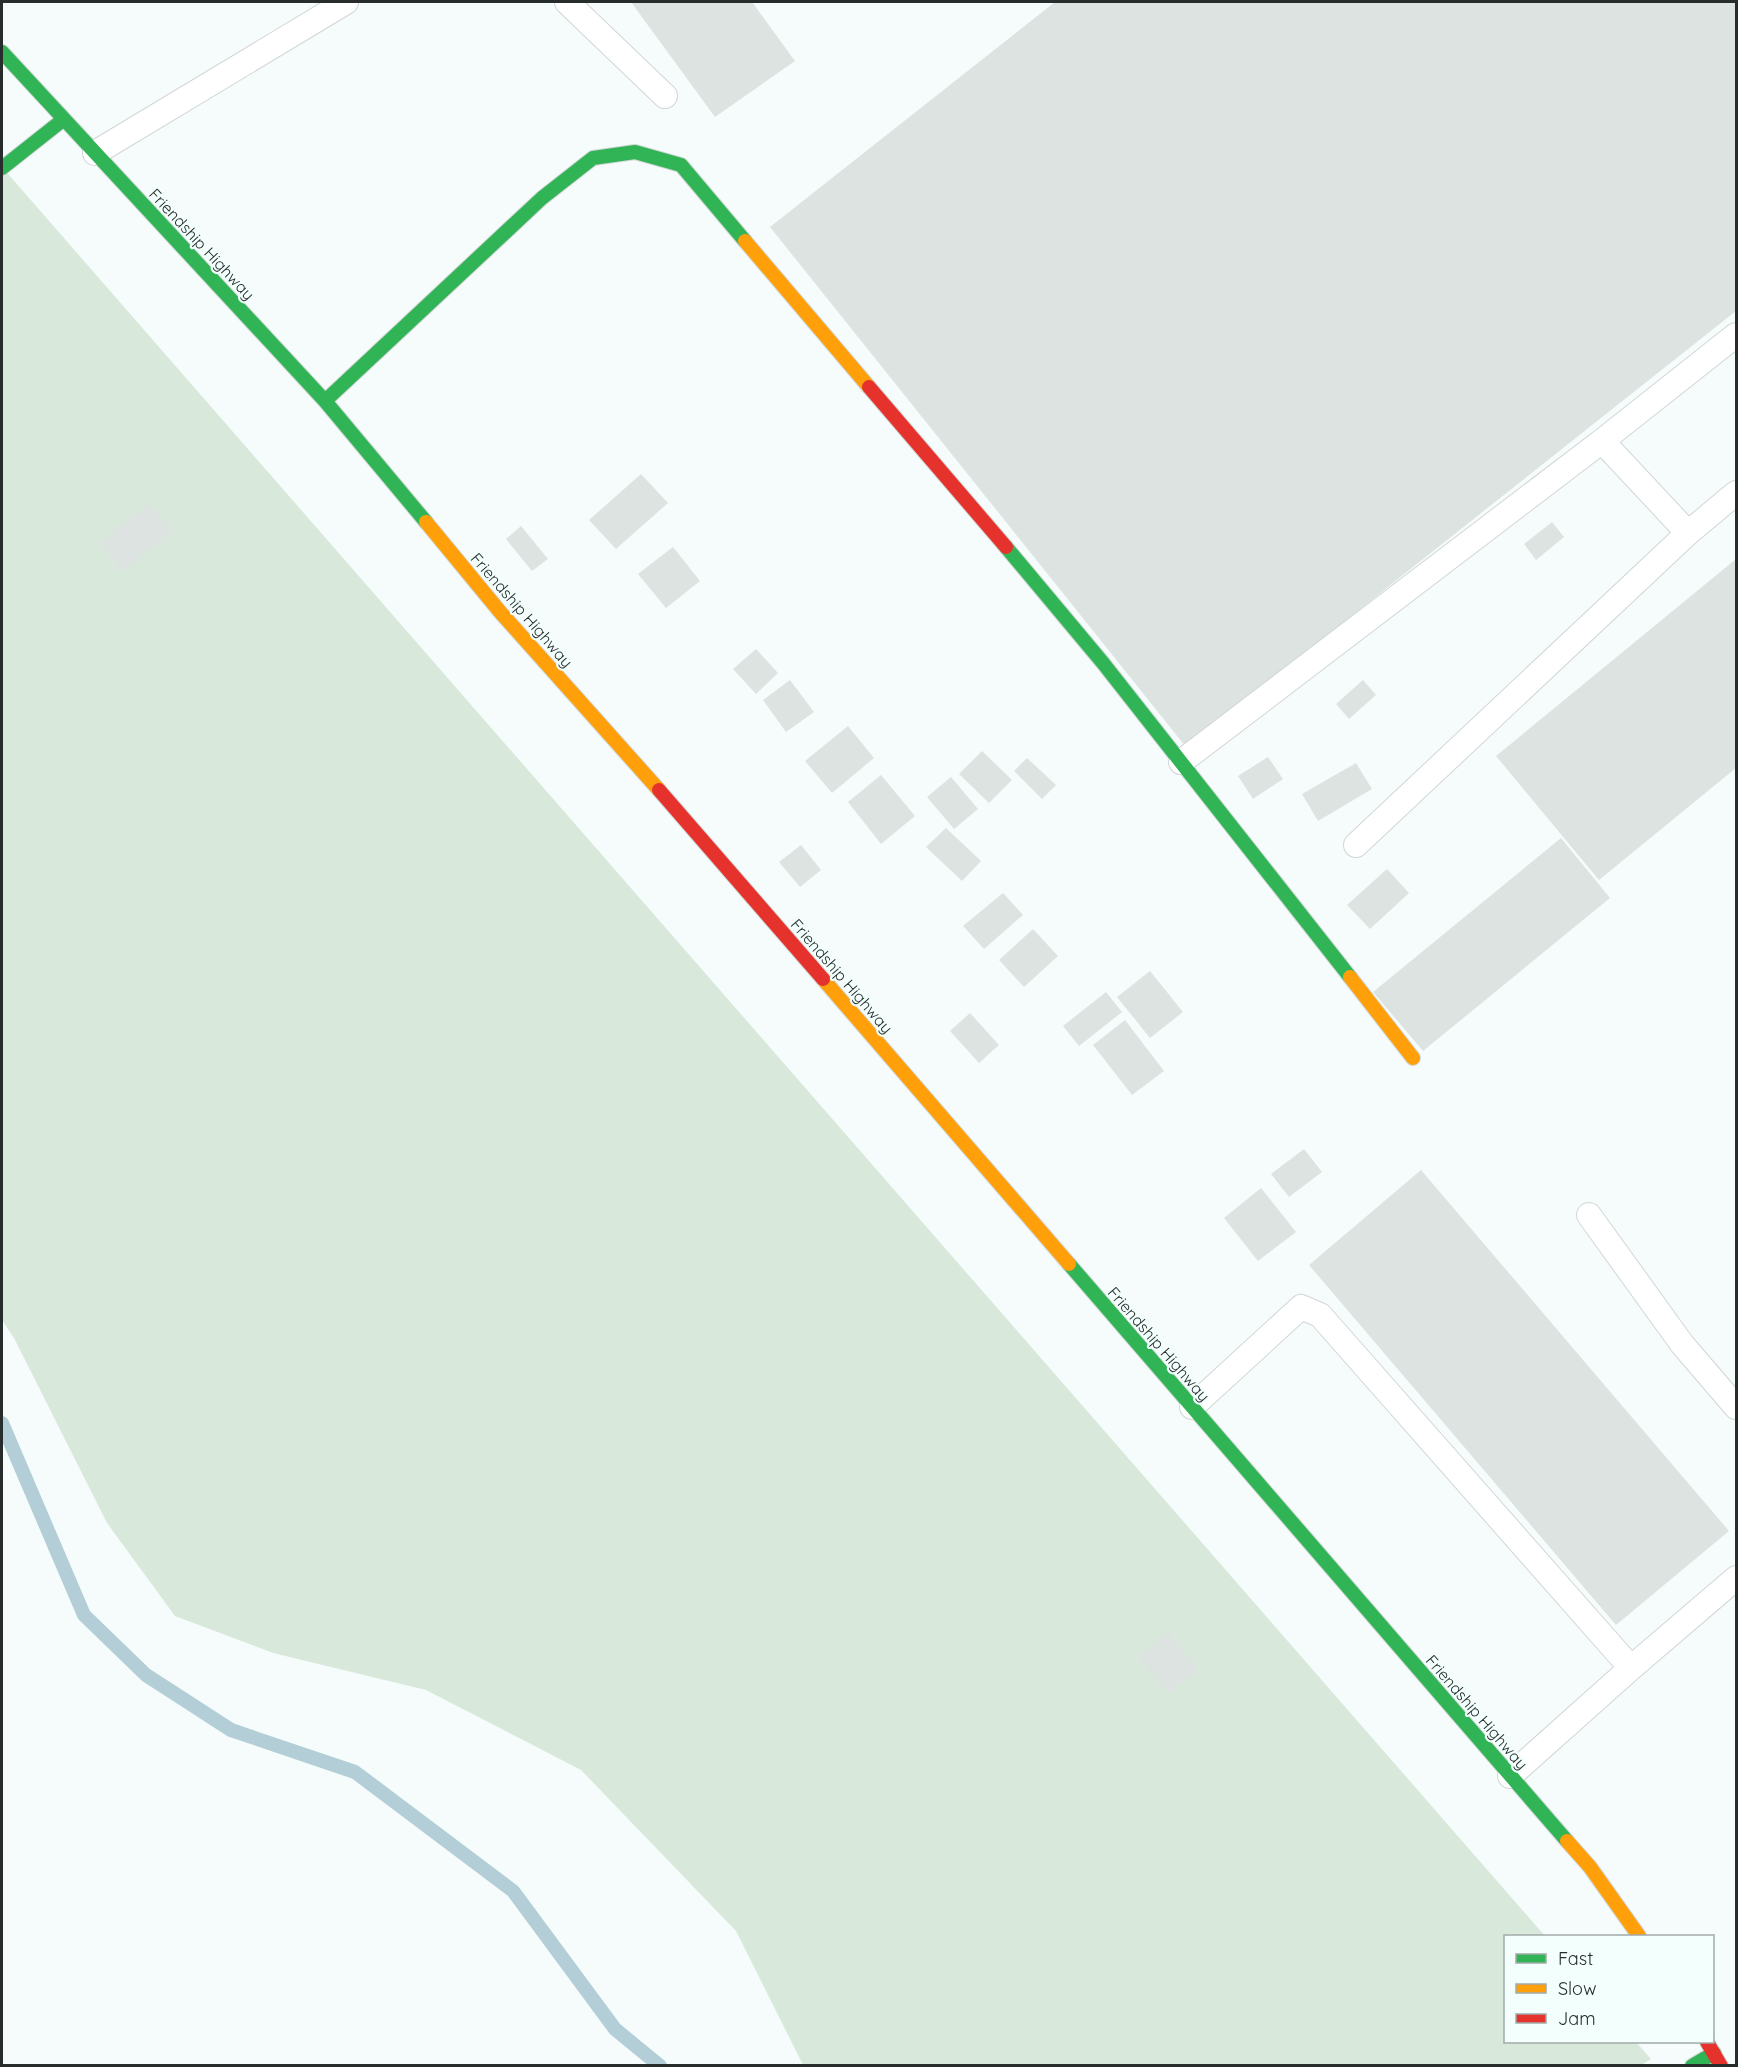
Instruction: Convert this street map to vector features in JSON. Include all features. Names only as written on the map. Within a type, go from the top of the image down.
[{"type":"main road","name":"Friendship Highway","points":[[2,52],[325,401],[501,613],[696,832],[1590,1867],[1638,1935]]},
{"type":"main road","points":[[2,168],[64,119]]},
{"type":"main road","points":[[325,401],[542,198],[593,158],[635,152],[681,165],[944,472],[1103,663],[1413,1058]]},
{"type":"main road","points":[[1692,2066],[1714,2053]]},
{"type":"lane","points":[[95,153],[346,2]]},
{"type":"lane","points":[[567,2],[665,96]]},
{"type":"lane","points":[[1181,762],[1602,441],[1737,335]]},
{"type":"lane","points":[[1602,441],[1688,533]]},
{"type":"lane","points":[[1356,845],[1688,533],[1737,493]]},
{"type":"lane","points":[[1589,1215],[1682,1344],[1737,1407]]},
{"type":"lane","points":[[1192,1407],[1301,1307],[1320,1315],[1631,1668]]},
{"type":"lane","points":[[1510,1776],[1631,1668],[1737,1578]]},
{"type":"green space","points":[[2,167],[1544,1935],[1504,1935],[1504,2043],[1637,2043],[1651,2059],[1640,2066],[803,2065],[736,1931],[581,1770],[426,1690],[273,1653],[175,1616],[107,1523],[14,1338],[2,1320]]},
{"type":"building","points":[[631,2],[752,2],[795,61],[715,117]]},
{"type":"building","points":[[1055,2],[1736,2],[1736,311],[1186,747],[770,227]]},
{"type":"building","points":[[641,474],[668,503],[616,549],[589,520]]},
{"type":"building","points":[[149,503],[172,531],[123,572],[99,543]]},
{"type":"building","points":[[1552,522],[1564,537],[1536,560],[1524,544]]},
{"type":"building","points":[[521,526],[548,559],[532,571],[506,539]]},
{"type":"building","points":[[673,547],[700,581],[666,608],[638,574]]},
{"type":"building","points":[[1736,559],[1736,768],[1599,880],[1496,756]]},
{"type":"building","points":[[756,649],[778,673],[756,694],[733,669]]},
{"type":"building","points":[[790,680],[814,712],[786,732],[763,700]]},
{"type":"building","points":[[1363,680],[1376,695],[1349,719],[1336,704]]},
{"type":"building","points":[[848,726],[874,758],[832,793],[805,761]]},
{"type":"building","points":[[982,751],[1012,780],[989,803],[959,774]]},
{"type":"building","points":[[1268,757],[1283,779],[1253,799],[1238,776]]},
{"type":"building","points":[[1027,758],[1056,785],[1042,799],[1014,771]]},
{"type":"building","points":[[1356,763],[1372,789],[1318,821],[1302,794]]},
{"type":"building","points":[[881,775],[915,816],[881,844],[848,802]]},
{"type":"building","points":[[951,777],[978,809],[954,829],[927,797]]},
{"type":"building","points":[[946,828],[981,861],[962,881],[926,847]]},
{"type":"building","points":[[1561,838],[1610,898],[1423,1051],[1373,992]]},
{"type":"building","points":[[801,845],[821,870],[800,887],[779,862]]},
{"type":"building","points":[[1387,869],[1409,893],[1370,929],[1347,905]]},
{"type":"building","points":[[1003,893],[1023,915],[984,949],[963,926]]},
{"type":"building","points":[[1033,929],[1058,956],[1024,987],[999,960]]},
{"type":"building","points":[[1150,971],[1183,1012],[1150,1038],[1117,997]]},
{"type":"building","points":[[1106,992],[1122,1012],[1079,1046],[1063,1026]]},
{"type":"building","points":[[970,1013],[999,1045],[979,1063],[950,1031]]},
{"type":"building","points":[[1125,1020],[1164,1071],[1132,1095],[1093,1045]]},
{"type":"building","points":[[1304,1149],[1322,1172],[1289,1197],[1271,1174]]},
{"type":"building","points":[[1421,1170],[1729,1531],[1616,1625],[1309,1265]]},
{"type":"building","points":[[1261,1188],[1296,1232],[1258,1261],[1224,1218]]},
{"type":"building","points":[[1168,1632],[1198,1669],[1169,1693],[1138,1657]]},
{"type":"waterway","points":[[2,1423],[84,1615],[146,1675],[231,1730],[355,1772],[513,1891],[615,2029],[660,2066]]},
{"type":"traffic: fast","points":[[2,52],[325,401],[426,522]]},
{"type":"traffic: fast","points":[[2,168],[64,119]]},
{"type":"traffic: fast","points":[[325,401],[542,198],[593,158],[635,152],[681,165],[745,241]]},
{"type":"traffic: fast","points":[[1006,547],[1103,663],[1350,977]]},
{"type":"traffic: fast","points":[[1069,1264],[1567,1841]]},
{"type":"traffic: fast","points":[[1692,2066],[1714,2053]]},
{"type":"traffic: slow","points":[[745,241],[869,387]]},
{"type":"traffic: slow","points":[[426,522],[501,613],[659,790]]},
{"type":"traffic: slow","points":[[1350,977],[1413,1058]]},
{"type":"traffic: slow","points":[[823,979],[1069,1264]]},
{"type":"traffic: slow","points":[[1567,1841],[1590,1867],[1638,1935]]},
{"type":"traffic: jam","points":[[869,387],[1006,547]]},
{"type":"traffic: jam","points":[[659,790],[823,979]]},
{"type":"traffic: jam","points":[[1708,2043],[1721,2066]]}]
